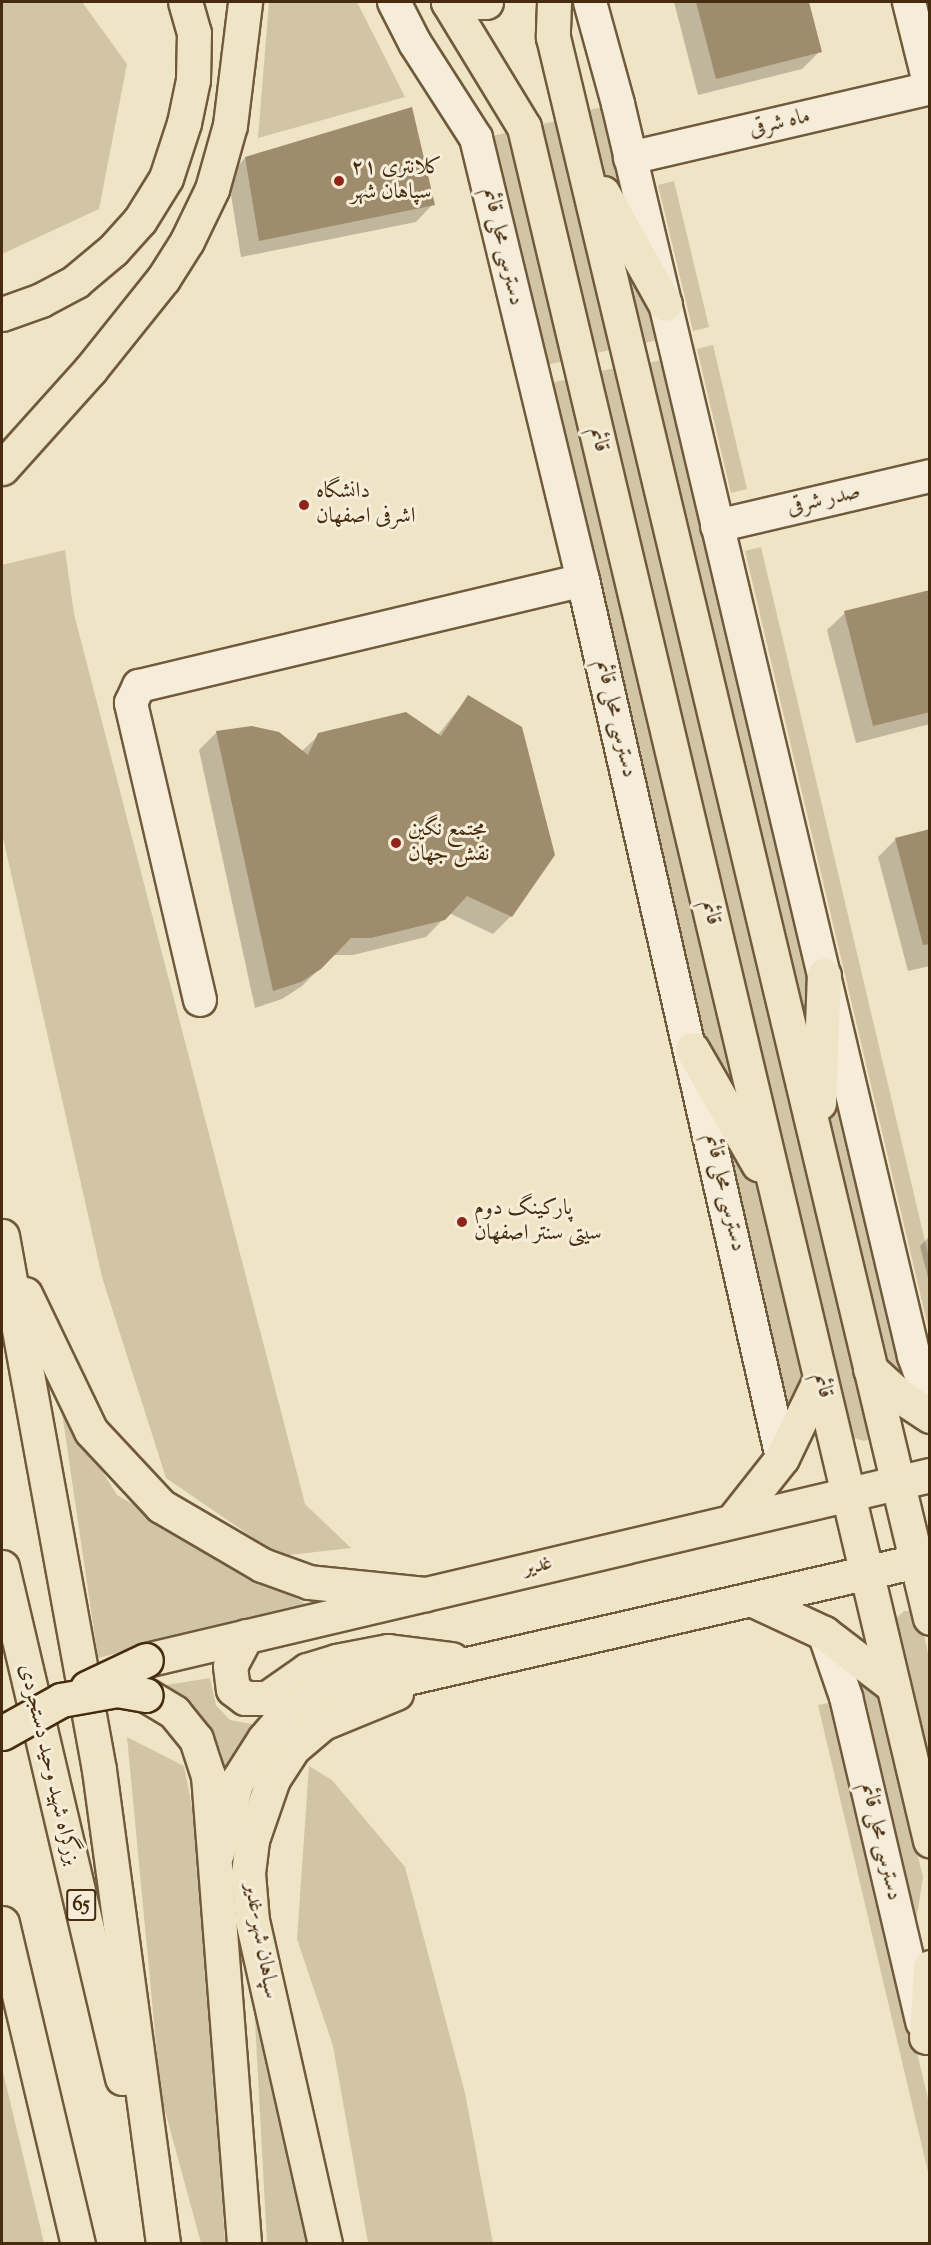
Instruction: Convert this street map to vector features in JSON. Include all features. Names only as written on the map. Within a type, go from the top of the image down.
[{"type":"main road","points":[[2,314],[41,300],[76,281],[113,250],[140,220],[166,178],[184,123],[193,80],[194,33],[184,2]]},
{"type":"main road","points":[[2,468],[90,370],[163,279],[187,241],[212,189],[230,125],[245,2]]},
{"type":"main road","points":[[448,2],[486,2]]},
{"type":"main road","name":"قائم","points":[[448,2],[524,127],[930,1841]]},
{"type":"main road","points":[[554,2],[554,37],[897,1483],[923,1560],[930,1620]]},
{"type":"main road","points":[[584,160],[665,304]]},
{"type":"main road","points":[[818,1147],[824,975]]},
{"type":"main road","points":[[692,1049],[777,1197]]},
{"type":"main road","points":[[3,1245],[91,1431],[161,1506],[262,1565],[309,1582],[425,1594]]},
{"type":"main road","points":[[3,1245],[99,1770],[162,2244]]},
{"type":"main road","points":[[870,1369],[901,1397],[930,1416]]},
{"type":"main road","points":[[733,1520],[782,1458],[820,1379]]},
{"type":"main road","points":[[832,1429],[843,1446],[862,1451],[878,1445],[883,1438],[882,1419]]},
{"type":"main road","name":"غدیر","points":[[2,1733],[62,1700],[146,1660],[930,1475]]},
{"type":"main road","points":[[217,1853],[236,1783],[282,1718],[306,1701],[331,1692],[451,1671],[923,1560]]},
{"type":"main road","name":"بزرگراه شهید وحید دستجردی","points":[[2,1568],[162,2244]]},
{"type":"main road","points":[[751,1599],[824,1633],[893,1686]]},
{"type":"main road","points":[[881,1636],[883,1617],[897,1603],[916,1602],[930,1620]]},
{"type":"main road","points":[[246,1636],[230,1666],[233,1689],[245,1698],[267,1698],[317,1667],[388,1651],[484,1663]]},
{"type":"main road","name":"سپاهان شهر-غدیر","points":[[325,2244],[252,1921],[248,1873],[252,1840],[273,1779],[293,1748],[323,1723],[451,1671]]},
{"type":"main road","points":[[62,1700],[117,1690],[146,1695],[174,1712],[195,1739],[208,1775],[217,1853],[244,2244]]},
{"type":"main road","points":[[2,1923],[78,2244]]},
{"type":"main road","points":[[928,2045],[930,1966]]},
{"type":"street","name":"دسترسی محلی قائم","points":[[394,2],[415,43],[476,138],[583,579],[692,1049],[782,1458]]},
{"type":"street","points":[[590,2],[665,304],[914,1356],[930,1401]]},
{"type":"street","points":[[909,2],[930,87]]},
{"type":"street","name":"ماه شرقی","points":[[630,158],[930,87]]},
{"type":"street","name":"صدر شرقی","points":[[717,526],[930,476]]},
{"type":"street","points":[[200,1000],[131,703],[139,686],[583,579]]},
{"type":"street","name":"دسترسی محلی قائم","points":[[824,1633],[846,1697],[928,2045]]},
{"type":"shaded area","points":[[2,2],[82,2],[127,64],[99,209],[2,254]]},
{"type":"shaded area","points":[[269,2],[357,2],[405,97],[258,138]]},
{"type":"shaded area","points":[[606,106],[631,212],[597,163],[585,111]]},
{"type":"shaded area","points":[[565,119],[619,348],[593,354],[538,125]]},
{"type":"shaded area","points":[[510,132],[564,361],[542,366],[488,137]]},
{"type":"shaded area","points":[[674,181],[709,327],[693,331],[658,185]]},
{"type":"shaded area","points":[[618,249],[655,307],[662,339],[641,344]]},
{"type":"shaded area","points":[[713,345],[747,489],[731,493],[697,349]]},
{"type":"shaded area","points":[[666,359],[813,983],[807,1051],[644,364]]},
{"type":"shaded area","points":[[624,366],[871,1438],[864,1441],[851,1437],[597,372]]},
{"type":"shaded area","points":[[568,379],[740,1105],[704,1048],[547,384]]},
{"type":"shaded area","points":[[761,547],[929,1258],[929,1331],[745,551]]},
{"type":"shaded area","points":[[65,550],[74,614],[305,1504],[351,1548],[280,1556],[166,1478],[102,1277],[2,833],[2,565]]},
{"type":"shaded area","points":[[837,1075],[911,1388],[883,1366],[828,1133]]},
{"type":"shaded area","points":[[726,1141],[760,1189],[806,1383],[791,1414]]},
{"type":"shaded area","points":[[61,1406],[117,1495],[306,1604],[98,1658]]},
{"type":"shaded area","points":[[904,1611],[912,1611],[921,1621],[929,1658],[929,1777],[894,1620]]},
{"type":"shaded area","points":[[851,1668],[878,1689],[923,1877],[914,1935]]},
{"type":"shaded area","points":[[210,1678],[216,1705],[230,1720],[258,1725],[227,1782],[221,1751],[199,1717],[154,1687]]},
{"type":"shaded area","points":[[834,1702],[929,2103],[929,2176],[818,1705]]},
{"type":"shaded area","points":[[127,1737],[184,1766],[203,1864],[225,2243],[201,2243],[161,2096]]},
{"type":"shaded area","points":[[309,1766],[332,1780],[405,1867],[465,2093],[493,2243],[368,2243],[333,2046],[297,1939]]},
{"type":"shaded area","points":[[253,1984],[310,2243],[267,2243]]},
{"type":"shaded area","points":[[2,2068],[44,2243],[2,2243]]},
{"type":"building","points":[[696,2],[809,2],[822,52],[716,79]]},
{"type":"building","name":"کلانتری ۲۱ سپاهان شهر","points":[[412,107],[435,205],[259,241],[245,157]]},
{"type":"building","points":[[930,590],[930,712],[873,726],[844,611]]},
{"type":"building","name":"مجتمع نگین نقش جهان","points":[[468,695],[522,727],[555,855],[512,917],[467,896],[445,920],[371,938],[351,938],[321,969],[301,982],[273,991],[216,731],[252,726],[279,732],[308,755],[318,733],[406,712],[441,736]]},
{"type":"building","points":[[930,829],[930,944],[923,945],[895,838]]},
{"type":"place","name":"کلانتری ۲۱ سپاهان شهر","points":[[339,181]]},
{"type":"place","name":"دانشگاه اشرفی اصفهان","points":[[304,505]]},
{"type":"place","name":"مجتمع نگین نقش جهان","points":[[396,843]]},
{"type":"place","name":"پارکینگ دوم سیتی سنتر اصفهان","points":[[462,1222]]}]
